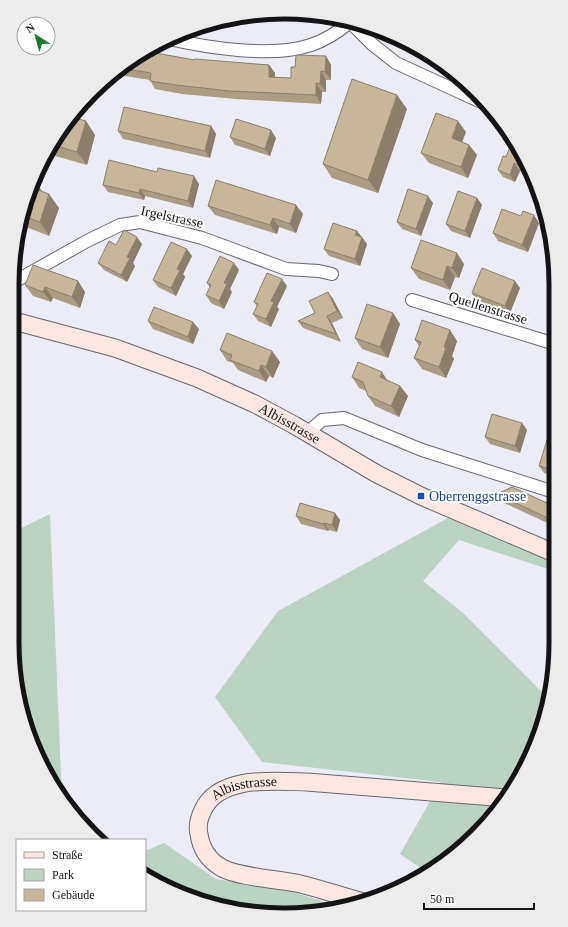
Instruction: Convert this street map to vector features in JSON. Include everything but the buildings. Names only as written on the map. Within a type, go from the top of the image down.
[{"type":"main road","name":"Albisstrasse","points":[[19,322],[92,342],[161,364],[197,378],[255,404],[311,434],[377,474],[421,496],[549,551]]},
{"type":"main road","name":"Albisstrasse","points":[[353,899],[298,883],[229,871],[217,865],[203,849],[200,843],[198,831],[201,815],[207,802],[217,793],[231,786],[252,782],[280,781],[499,797]]},
{"type":"street","points":[[178,41],[242,51],[281,51],[310,46],[326,40],[343,26]]},
{"type":"street","points":[[357,29],[372,44],[396,63],[472,98]]},
{"type":"street","name":"Irgelstrasse","points":[[19,279],[93,237],[120,225],[140,222],[202,238],[286,269],[319,271],[332,274]]},
{"type":"street","name":"Quellenstrasse","points":[[412,300],[549,342]]},
{"type":"street","points":[[311,434],[314,427],[322,420],[344,418],[422,450],[549,490]]},
{"type":"green space","points":[[50,514],[61,786],[46,760],[33,728],[21,678],[19,643],[19,529]]},
{"type":"green space","points":[[448,518],[549,560],[549,569],[459,540],[423,581],[462,612],[544,694],[540,712],[529,744],[522,760],[504,790],[483,818],[459,842],[422,869],[400,854],[441,782],[262,762],[215,697],[278,611]]},
{"type":"green space","points":[[164,843],[216,879],[293,892],[331,904],[284,908],[249,906],[215,899],[167,881],[146,869],[146,851]]},
{"type":"place","name":"Oberrenggstrasse","points":[[421,496]]}]
